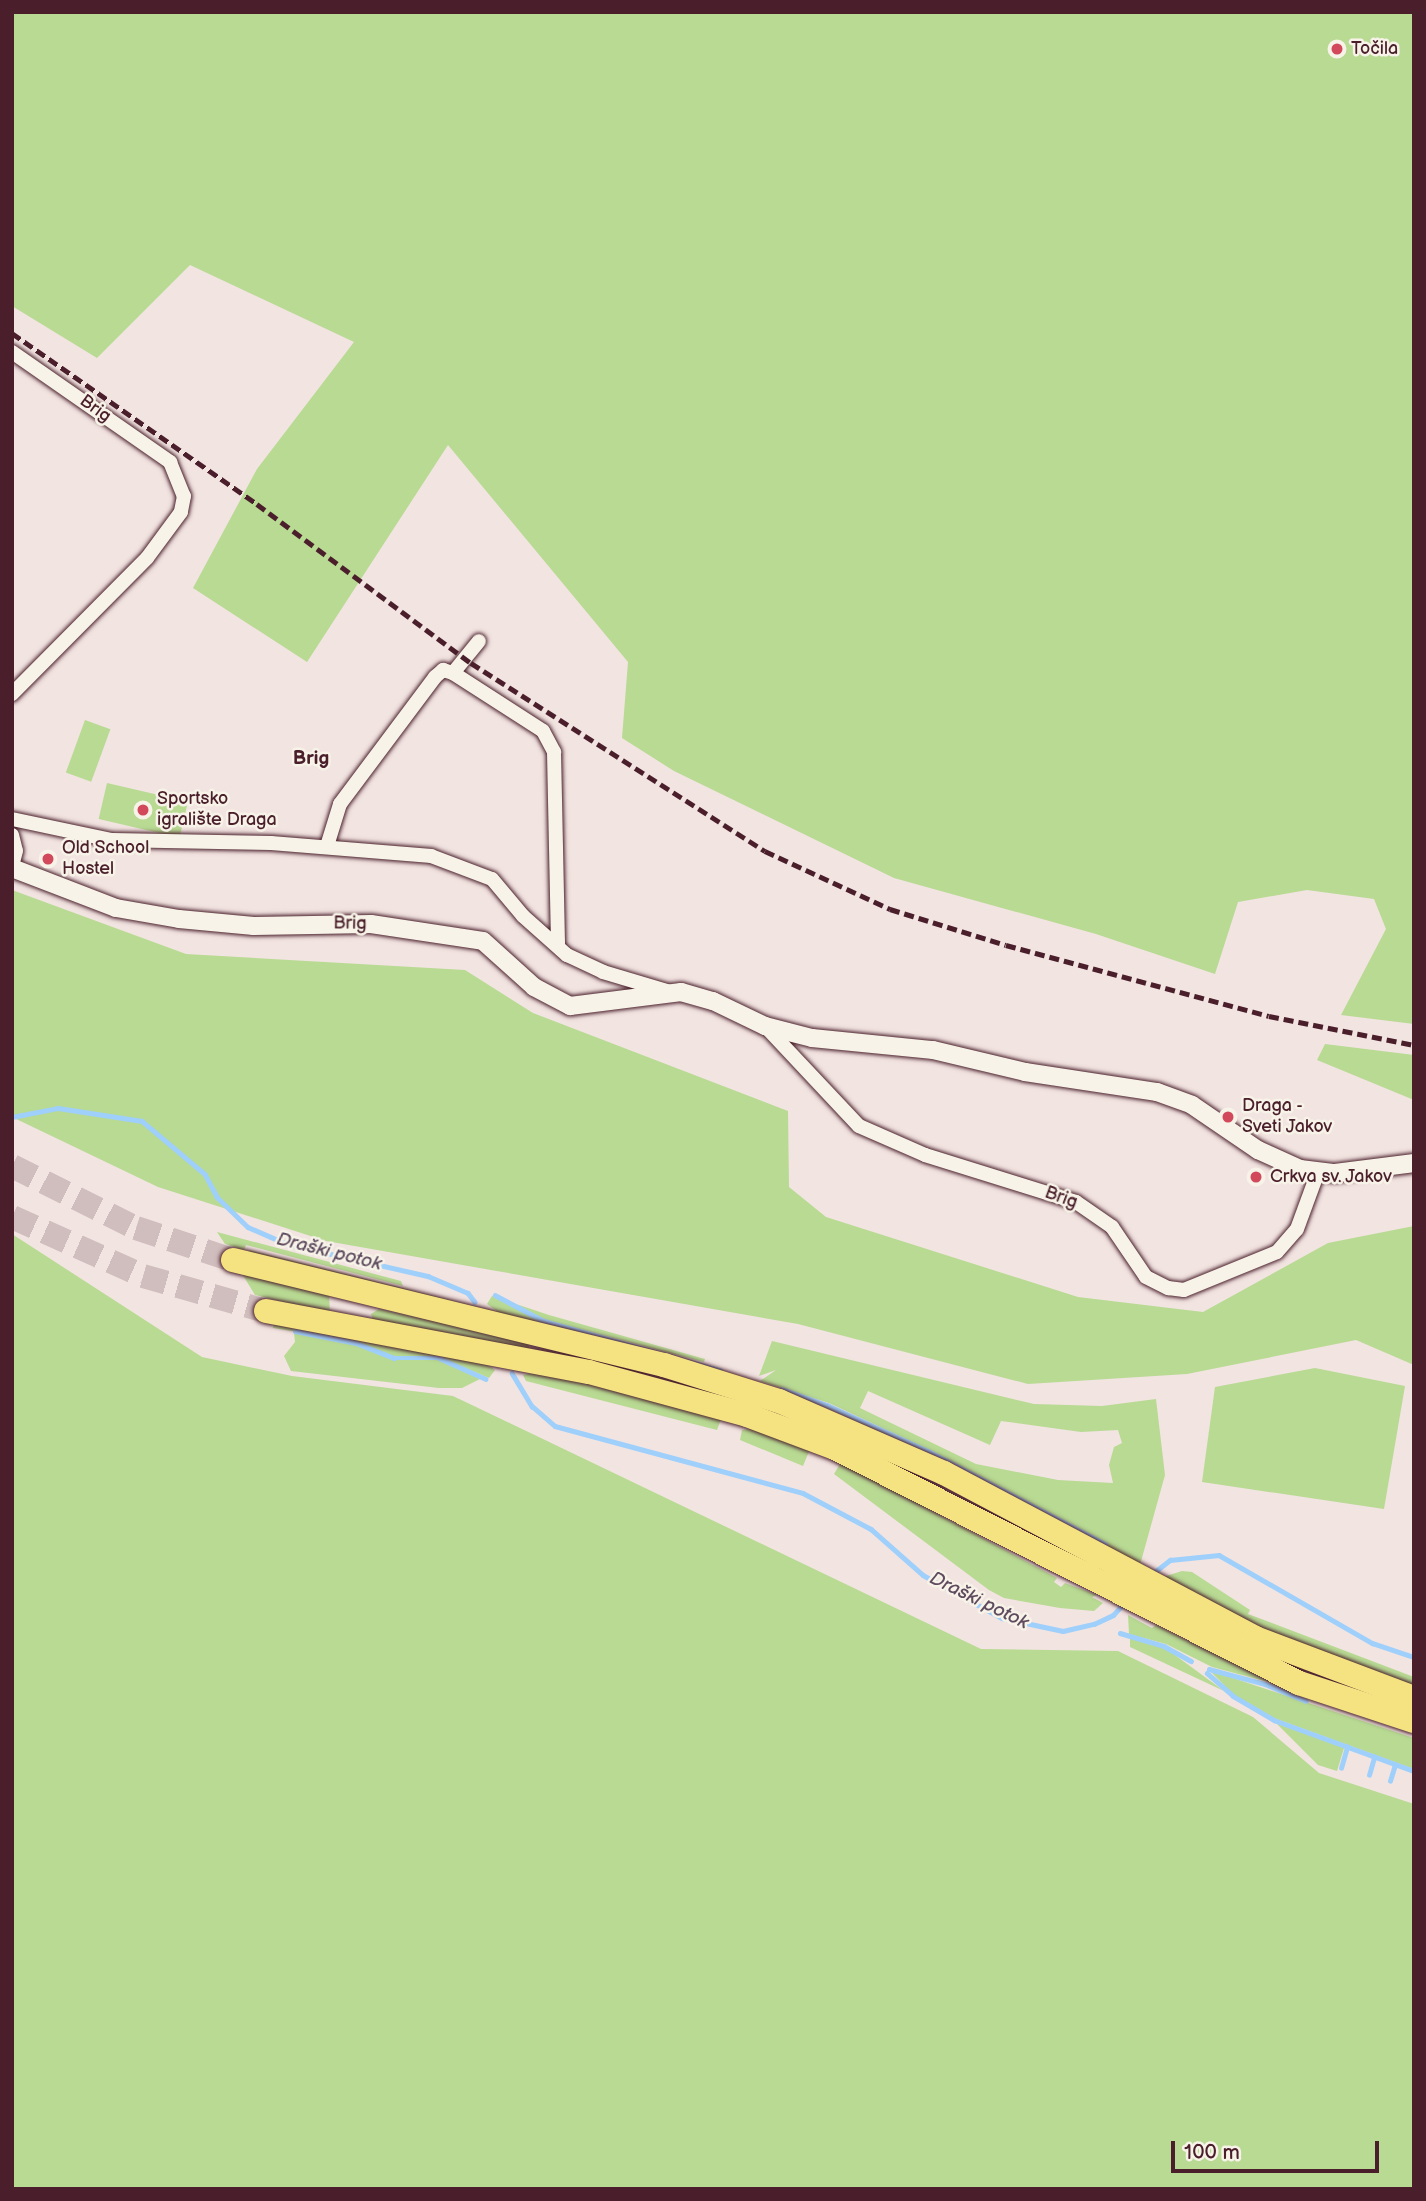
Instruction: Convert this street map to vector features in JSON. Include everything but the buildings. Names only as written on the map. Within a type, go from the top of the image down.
[{"type":"highway","points":[[233,1260],[664,1365],[779,1401],[944,1474],[1107,1575],[1299,1683],[1414,1721]]},
{"type":"highway","points":[[266,1311],[589,1372],[747,1415],[835,1448],[1107,1575]]},
{"type":"highway","points":[[1164,1606],[1310,1662],[1414,1698]]},
{"type":"street","name":"Brig","points":[[12,352],[170,461],[184,496],[181,512],[146,558],[12,694]]},
{"type":"street","points":[[453,673],[479,641]]},
{"type":"street","points":[[327,846],[340,804],[435,677],[443,670],[453,673],[543,732],[554,752],[558,946]]},
{"type":"street","name":"Brig","points":[[12,818],[112,840],[327,846],[431,856],[469,866],[492,879],[523,916],[558,946],[594,968],[670,992],[713,1001],[765,1026],[812,1038],[933,1050],[1026,1072],[1157,1091],[1192,1105],[1282,1163],[1318,1172],[1414,1163]]},
{"type":"street","name":"Brig","points":[[12,835],[16,851],[12,867],[116,908],[179,919],[254,926],[371,924],[483,941],[534,987],[570,1006],[670,992]]},
{"type":"street","name":"Brig","points":[[765,1026],[859,1126],[925,1155],[1076,1202],[1112,1227],[1146,1277],[1168,1288],[1184,1290],[1277,1252],[1297,1228],[1318,1172]]},
{"type":"green space","points":[[12,12],[1414,12],[1414,1024],[1341,1015],[1386,929],[1374,899],[1307,890],[1238,902],[1215,974],[1096,934],[894,878],[674,771],[622,738],[628,662],[448,445],[307,662],[193,588],[257,469],[354,342],[190,265],[97,358],[12,306]]},
{"type":"green space","points":[[85,720],[110,729],[91,782],[66,773]]},
{"type":"green space","name":"Sportsko igralište Draga","points":[[107,783],[188,802],[180,838],[99,819]]},
{"type":"green space","points":[[12,890],[186,954],[465,970],[533,1013],[788,1111],[789,1187],[826,1217],[1078,1297],[1203,1312],[1328,1243],[1414,1226],[1414,1365],[1356,1340],[1187,1374],[1028,1384],[798,1324],[326,1241],[158,1187],[12,1117]]},
{"type":"green space","points":[[1325,1044],[1414,1055],[1414,1100],[1317,1060]]},
{"type":"green space","points":[[217,1232],[401,1281],[403,1286],[246,1245],[244,1250],[225,1244]]},
{"type":"green space","points":[[12,1234],[202,1357],[292,1376],[453,1396],[981,1649],[1118,1651],[1253,1717],[1319,1773],[1414,1804],[1414,2189],[12,2189]]},
{"type":"green space","points":[[249,1250],[498,1312],[487,1304],[492,1296],[502,1299],[542,1323],[672,1355],[248,1254]]},
{"type":"green space","points":[[241,1272],[329,1295],[330,1313],[255,1295]]},
{"type":"green space","points":[[516,1304],[705,1359],[704,1362],[545,1320]]},
{"type":"green space","points":[[379,1309],[528,1342],[530,1352],[374,1323],[371,1314]]},
{"type":"green space","points":[[274,1323],[483,1362],[495,1370],[489,1378],[440,1357],[394,1357],[357,1342],[273,1328]]},
{"type":"green space","points":[[294,1333],[357,1345],[393,1360],[439,1359],[480,1379],[462,1388],[439,1388],[291,1371],[284,1356],[295,1342]]},
{"type":"green space","points":[[772,1341],[1034,1404],[1102,1406],[1156,1399],[1165,1475],[1140,1565],[934,1452],[829,1403],[760,1381],[776,1370],[759,1376]],"holes":[[[868,1391],[990,1445],[1001,1421],[1081,1432],[1118,1430],[1122,1443],[1114,1447],[1109,1465],[1113,1483],[1058,1480],[976,1464],[860,1408]]]},
{"type":"green space","points":[[1315,1368],[1405,1386],[1384,1509],[1202,1482],[1215,1387]]},
{"type":"green space","points":[[537,1372],[659,1399],[721,1419],[717,1430],[526,1381],[523,1375]]},
{"type":"green space","points":[[750,1429],[810,1449],[803,1466],[740,1440],[742,1430]]},
{"type":"green space","points":[[841,1462],[1057,1578],[1054,1582],[1061,1587],[1065,1583],[1097,1595],[1092,1597],[1103,1603],[1094,1611],[1060,1608],[1004,1598],[989,1590],[834,1474]]},
{"type":"green space","points":[[1182,1571],[1192,1572],[1250,1610],[1248,1614],[1414,1677],[1414,1687],[1281,1639],[1163,1577]]},
{"type":"green space","points":[[1128,1615],[1152,1628],[1156,1625],[1307,1700],[1268,1682],[1212,1667],[1166,1644],[1129,1634]]},
{"type":"green space","points":[[1130,1638],[1164,1647],[1224,1691],[1130,1647]]},
{"type":"green space","points":[[1209,1670],[1414,1738],[1414,1769],[1274,1718],[1234,1695]]},
{"type":"green space","points":[[1276,1723],[1344,1748],[1337,1771],[1318,1765]]},
{"type":"waterway","name":"Draški potok","points":[[12,1117],[58,1108],[142,1121],[205,1174],[217,1197],[248,1227],[287,1244],[428,1276],[468,1293],[475,1302]]},
{"type":"waterway","points":[[495,1295],[544,1321],[720,1370]]},
{"type":"waterway","points":[[295,1331],[356,1343],[394,1358],[439,1358],[486,1379]]},
{"type":"waterway","name":"Draški potok","points":[[512,1373],[532,1406],[555,1426],[803,1493],[871,1529],[923,1575],[1002,1618],[1063,1631],[1094,1624],[1113,1615],[1124,1603]]},
{"type":"waterway","points":[[782,1389],[827,1405],[928,1451],[1105,1544]]},
{"type":"waterway","name":"Draški potok","points":[[1152,1574],[1170,1560],[1219,1555],[1372,1643],[1414,1657]]},
{"type":"waterway","points":[[1120,1633],[1164,1646],[1191,1661]]},
{"type":"waterway","points":[[1209,1669],[1265,1684],[1306,1701]]},
{"type":"waterway","points":[[1207,1673],[1233,1696],[1274,1720],[1414,1771]]},
{"type":"waterway","points":[[1341,1768],[1347,1747]]},
{"type":"waterway","points":[[1369,1775],[1374,1757]]},
{"type":"waterway","points":[[1390,1781],[1395,1765]]},
{"type":"tunnel","points":[[12,1166],[136,1228],[233,1260]]},
{"type":"tunnel","points":[[12,1217],[143,1276],[266,1311]]},
{"type":"railway","points":[[12,333],[257,504],[471,663],[765,851],[890,909],[1006,945],[1269,1016],[1414,1045]]},
{"type":"place","name":"Točila","points":[[1337,49]]},
{"type":"place","name":"Sportsko igralište Draga","points":[[143,810]]},
{"type":"place","name":"Old School Hostel","points":[[48,859]]},
{"type":"place","name":"Draga - Sveti Jakov","points":[[1228,1117]]},
{"type":"place","name":"Crkva sv. Jakov","points":[[1256,1177]]},
{"type":"district","name":"Brig","points":[[311,759]]}]
